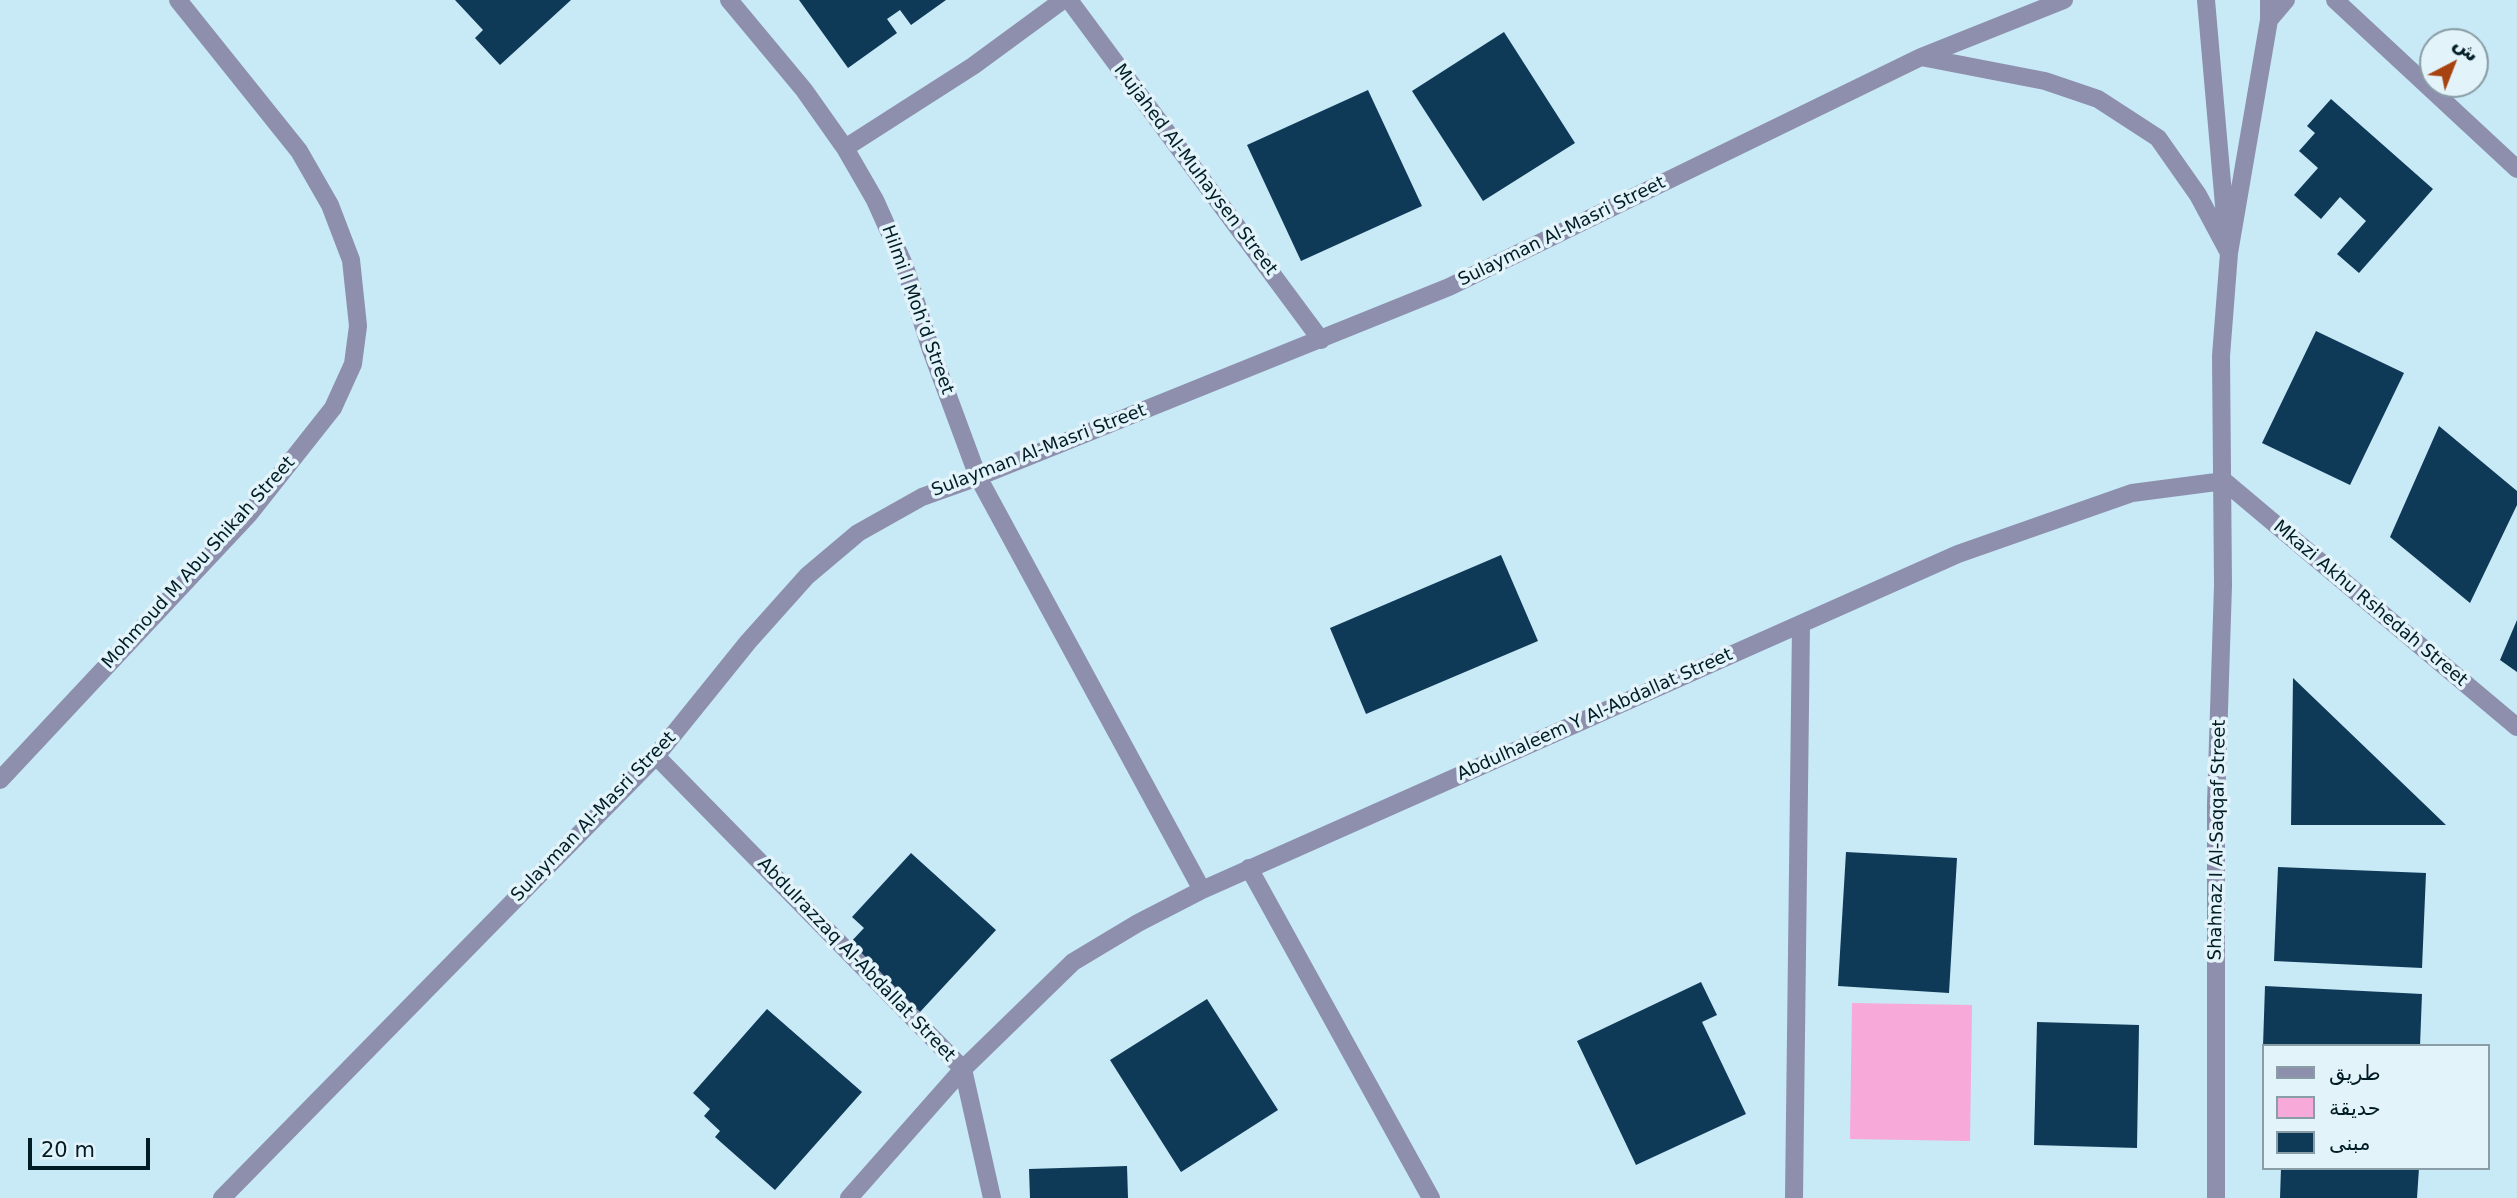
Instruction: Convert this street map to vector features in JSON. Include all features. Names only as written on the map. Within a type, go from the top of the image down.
[{"type":"street","name":"Mohmoud M Abu Shikah Street","points":[[0,780],[250,513],[333,408],[353,364],[358,326],[351,260],[330,205],[299,150],[178,0]]},
{"type":"street","name":"Hilmi I Moh’d Street","points":[[729,0],[804,90],[845,148],[874,200],[905,267],[931,350],[978,477],[1202,890]]},
{"type":"street","points":[[845,148],[974,66],[1063,0]]},
{"type":"street","name":"Mujahed Al-Muhaysen Street","points":[[1069,0],[1321,340]]},
{"type":"street","name":"Sulayman Al-Masri Street","points":[[222,1198],[656,756],[748,642],[807,576],[858,533],[922,496],[978,477],[1449,288],[1920,57],[2064,0]]},
{"type":"street","points":[[2206,0],[2228,253]]},
{"type":"street","points":[[2224,481],[2221,356],[2228,253],[2269,20],[2269,0]]},
{"type":"street","points":[[2269,20],[2286,0]]},
{"type":"street","points":[[2335,0],[2517,169]]},
{"type":"street","points":[[1920,57],[2045,82],[2098,99],[2158,138],[2198,195],[2228,253]]},
{"type":"street","name":"Abdulhaleem Y Al-Abdallat Street","points":[[849,1198],[963,1069],[1073,962],[1202,890],[1958,554],[2132,493],[2224,481]]},
{"type":"street","name":"Mkazi Akhu Rshedah Street","points":[[2224,481],[2517,727]]},
{"type":"street","name":"Shahnaz I Al-Saqqaf Street","points":[[2216,1198],[2216,804],[2224,481]]},
{"type":"street","points":[[1794,1198],[1801,625]]},
{"type":"street","name":"Abdulrazzaq Al-Abdallat Street","points":[[656,756],[963,1069],[992,1198]]},
{"type":"street","points":[[1249,868],[1431,1198]]},
{"type":"green space","points":[[1852,1003],[1972,1005],[1970,1141],[1850,1139]]},
{"type":"building","points":[[455,0],[571,0],[500,65],[475,38],[483,30]]},
{"type":"building","points":[[799,0],[946,0],[911,25],[900,10],[887,19],[897,33],[848,68]]},
{"type":"building","points":[[1504,32],[1575,143],[1483,201],[1412,91]]},
{"type":"building","points":[[1368,90],[1422,206],[1301,261],[1247,145]]},
{"type":"building","points":[[2331,99],[2433,189],[2359,273],[2337,254],[2366,221],[2340,197],[2321,219],[2294,195],[2318,168],[2299,151],[2315,133],[2307,126]]},
{"type":"building","points":[[2316,331],[2404,373],[2350,485],[2262,443]]},
{"type":"building","points":[[2439,426],[2517,491],[2517,505],[2470,603],[2390,537]]},
{"type":"building","points":[[1501,555],[1538,641],[1366,714],[1330,628]]},
{"type":"building","points":[[2517,620],[2517,672],[2500,660]]},
{"type":"building","points":[[2293,678],[2446,825],[2291,825]]},
{"type":"building","points":[[1846,852],[1957,858],[1949,993],[1838,986]]},
{"type":"building","points":[[911,853],[996,930],[920,1012],[847,946],[864,928],[852,917]]},
{"type":"building","points":[[2278,867],[2426,873],[2422,968],[2274,961]]},
{"type":"building","points":[[1701,982],[1717,1015],[1702,1022],[1746,1114],[1636,1165],[1577,1041]]},
{"type":"building","points":[[2265,986],[2422,994],[2420,1044],[2263,1044]]},
{"type":"building","points":[[1207,999],[1278,1110],[1181,1172],[1110,1060]]},
{"type":"building","points":[[767,1009],[862,1092],[775,1190],[715,1137],[720,1131],[704,1116],[710,1109],[693,1093]]},
{"type":"building","points":[[2037,1022],[2139,1025],[2137,1148],[2034,1145]]},
{"type":"building","points":[[1127,1166],[1128,1198],[1030,1198],[1029,1169]]},
{"type":"building","points":[[2281,1170],[2419,1170],[2417,1198],[2280,1198]]}]
